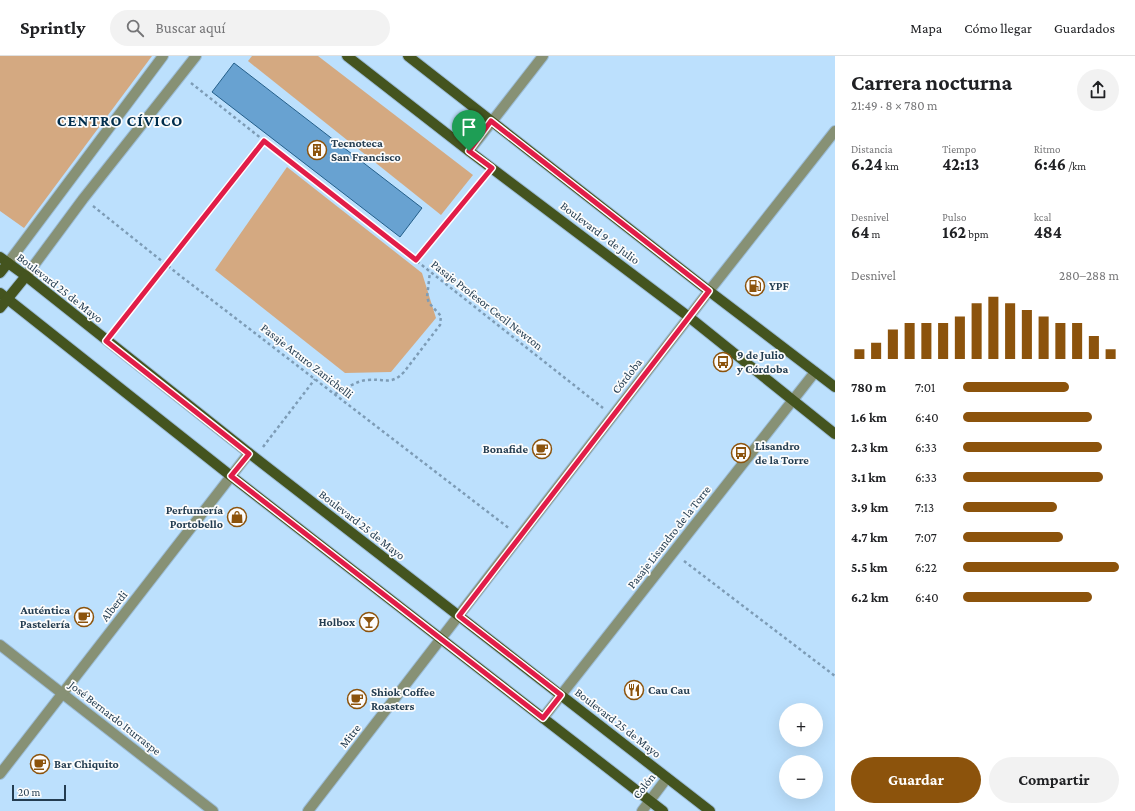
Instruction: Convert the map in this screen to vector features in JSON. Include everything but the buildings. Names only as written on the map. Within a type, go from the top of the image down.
[{"type":"main road","name":"Boulevard 9 de Julio","points":[[346,56],[689,317],[835,434]]},
{"type":"main road","name":"Boulevard 9 de Julio","points":[[408,56],[709,291],[835,387]]},
{"type":"main road","name":"Boulevard 25 de Mayo","points":[[0,257],[710,811]]},
{"type":"main road","points":[[0,273],[8,263]]},
{"type":"main road","points":[[0,308],[4,296],[26,276]]},
{"type":"main road","points":[[4,296],[231,476],[663,811]]},
{"type":"street","points":[[8,263],[163,56]]},
{"type":"street","points":[[26,276],[83,199],[196,56]]},
{"type":"street","points":[[469,151],[543,56]]},
{"type":"street","name":"Córdoba","points":[[441,639],[709,291],[835,131]]},
{"type":"street","name":"Pasaje Lisandro de la Torre","points":[[543,718],[815,372]]},
{"type":"street","name":"Alberdi","points":[[0,774],[231,476],[252,455]]},
{"type":"street","name":"Mitre","points":[[308,811],[441,639]]},
{"type":"street","name":"José Bernardo Iturraspe","points":[[0,645],[213,811]]},
{"type":"street","name":"Colón","points":[[642,811],[667,778]]},
{"type":"path","name":"Pasaje Profesor Cecil Newton","points":[[181,75],[613,416]]},
{"type":"path","points":[[106,341],[264,141]]},
{"type":"path","points":[[416,260],[492,168]]},
{"type":"path","name":"Pasaje Arturo Zanichelli","points":[[83,199],[520,537]]},
{"type":"path","points":[[335,394],[356,383],[367,380],[385,381],[398,378],[404,372],[440,325],[442,316],[429,303],[427,297],[430,272]]},
{"type":"path","points":[[252,455],[315,379]]},
{"type":"path","points":[[674,552],[835,676]]},
{"type":"shaded area","points":[[0,56],[152,56],[24,228],[0,211]]},
{"type":"shaded area","points":[[252,56],[318,56],[473,175],[441,215],[248,61]]},
{"type":"shaded area","points":[[287,167],[422,273],[436,318],[391,372],[345,373],[215,270]]},
{"type":"place","name":"Tecnoteca San Francisco","points":[[317,150]]},
{"type":"place","name":"YPF","points":[[755,286]]},
{"type":"place","name":"9 de Julio y Córdoba","points":[[723,362]]},
{"type":"place","name":"Bonafide","points":[[542,449]]},
{"type":"place","name":"Lisandro de la Torre","points":[[741,453]]},
{"type":"place","name":"Perfumería Portobello","points":[[237,517]]},
{"type":"place","name":"Auténtica Pastelería","points":[[84,617]]},
{"type":"place","name":"Holbox","points":[[369,622]]},
{"type":"place","name":"Cau Cau","points":[[634,690]]},
{"type":"place","name":"Shiok Coffee Roasters","points":[[357,699]]},
{"type":"place","name":"Bar Chiquito","points":[[40,764]]},
{"type":"district","name":"CENTRO CÍVICO","points":[[120,120]]},
{"type":"route","points":[[491,121],[709,291],[459,616],[561,695],[543,718],[231,476],[249,454],[106,341],[264,141],[416,260],[492,168],[469,151],[491,121]]}]
